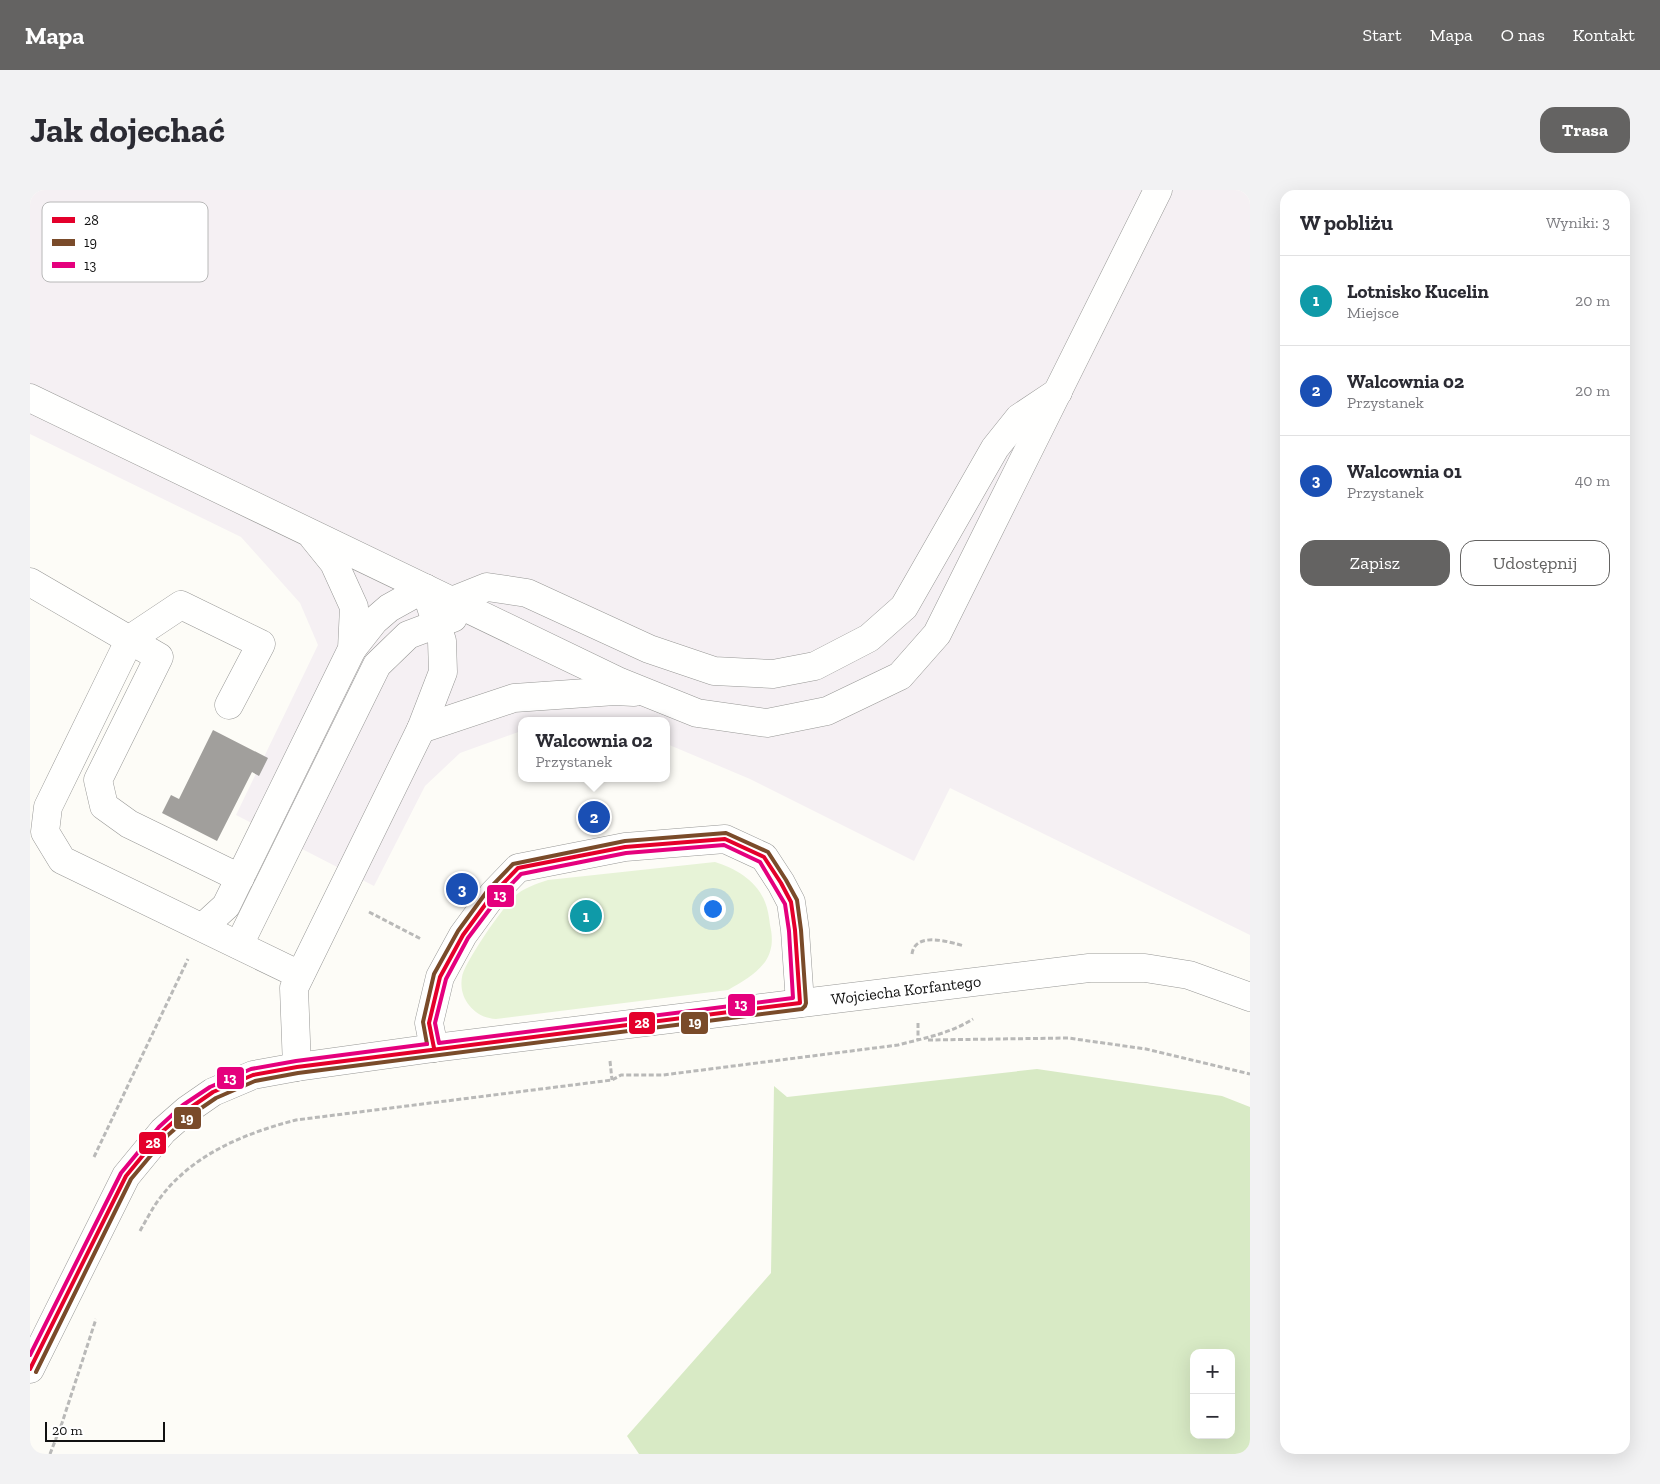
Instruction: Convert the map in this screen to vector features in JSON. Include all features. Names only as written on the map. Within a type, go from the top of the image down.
[{"type":"street","points":[[30,398],[620,682],[697,713],[767,723],[827,711],[900,676],[937,634],[1158,190]]},
{"type":"street","points":[[377,665],[408,635],[436,624],[488,587],[527,593],[649,649],[714,671],[773,674],[815,666],[869,638],[904,607],[995,448],[1019,418],[1059,391]]},
{"type":"street","points":[[309,532],[334,563],[354,607],[352,649]]},
{"type":"street","points":[[239,945],[377,665],[392,623],[384,568]]},
{"type":"street","points":[[30,582],[159,657],[98,780],[104,806],[129,824],[240,878]]},
{"type":"street","points":[[203,927],[226,906],[352,649],[374,621],[389,608],[425,588]]},
{"type":"street","points":[[296,1067],[294,988],[421,730],[443,672],[442,640],[425,588]]},
{"type":"street","points":[[230,705],[261,644],[181,605],[130,639],[48,807],[45,832],[62,860],[300,975]]},
{"type":"street","points":[[421,730],[514,698],[615,691],[651,694]]},
{"type":"street","points":[[434,1048],[429,1023],[440,977],[463,935],[493,894],[518,868],[625,848],[725,839],[764,857],[791,902],[800,1003]]},
{"type":"street","name":"Wojciecha Korfantego","points":[[30,1369],[126,1176],[162,1131],[187,1110],[213,1092],[253,1075],[296,1067],[434,1048],[1089,968],[1145,968],[1189,975],[1250,997]]},
{"type":"path","points":[[338,896],[427,942]]},
{"type":"path","points":[[93,1160],[203,927]]},
{"type":"path","points":[[137,1237],[155,1205],[178,1178],[210,1154],[231,1142],[265,1128],[296,1120],[612,1080],[621,1075],[662,1075],[898,1046],[918,1040],[1068,1038],[1146,1049],[1250,1074]]},
{"type":"path","points":[[50,1454],[99,1311]]},
{"type":"shaded area","points":[[30,190],[1250,190],[1250,935],[950,788],[914,861],[750,779],[670,745],[670,717],[518,717],[518,732],[460,753],[425,786],[374,886],[236,815],[318,645],[300,603],[241,537],[30,434]]},
{"type":"green space","points":[[715,862],[738,872],[757,888],[766,905],[772,935],[772,944],[768,957],[761,967],[728,990],[496,1019],[481,1015],[465,1000],[461,985],[464,970],[469,960],[501,912],[514,897],[526,889],[548,880]]},
{"type":"green space","points":[[1037,1069],[1222,1096],[1250,1107],[1250,1454],[639,1454],[627,1436],[771,1273],[774,1086],[787,1097]]},
{"type":"building","points":[[213,730],[268,758],[259,776],[252,772],[217,841],[162,813],[171,795],[179,799]]},
{"type":"transit line","name":"19","points":[[36,1372],[131,1179],[168,1135],[191,1115],[216,1098],[255,1081],[298,1073],[802,1009],[806,1003],[797,900],[768,852],[726,833],[625,841],[513,864],[488,890],[458,931],[434,974],[423,1022],[427,1044]]},
{"type":"transit line","name":"28","points":[[30,1369],[126,1176],[163,1131],[187,1110],[213,1092],[253,1075],[297,1067],[800,1003],[791,902],[764,857],[725,839],[625,847],[518,868],[493,894],[463,935],[440,977],[429,1023],[434,1048]]},
{"type":"transit line","name":"13","points":[[724,845],[760,862],[785,904],[789,931],[793,998],[439,1043],[435,1023],[446,979],[468,938],[498,898],[521,874],[626,853],[724,845]]},
{"type":"transit line","name":"13","points":[[30,1355],[121,1173],[159,1127],[183,1105],[210,1087],[251,1069],[296,1061],[427,1044]]},
{"type":"place","name":"Walcownia 02","points":[[594,817]]},
{"type":"place","name":"Walcownia 01","points":[[462,889]]},
{"type":"place","name":"Lotnisko Kucelin","points":[[586,916]]}]
